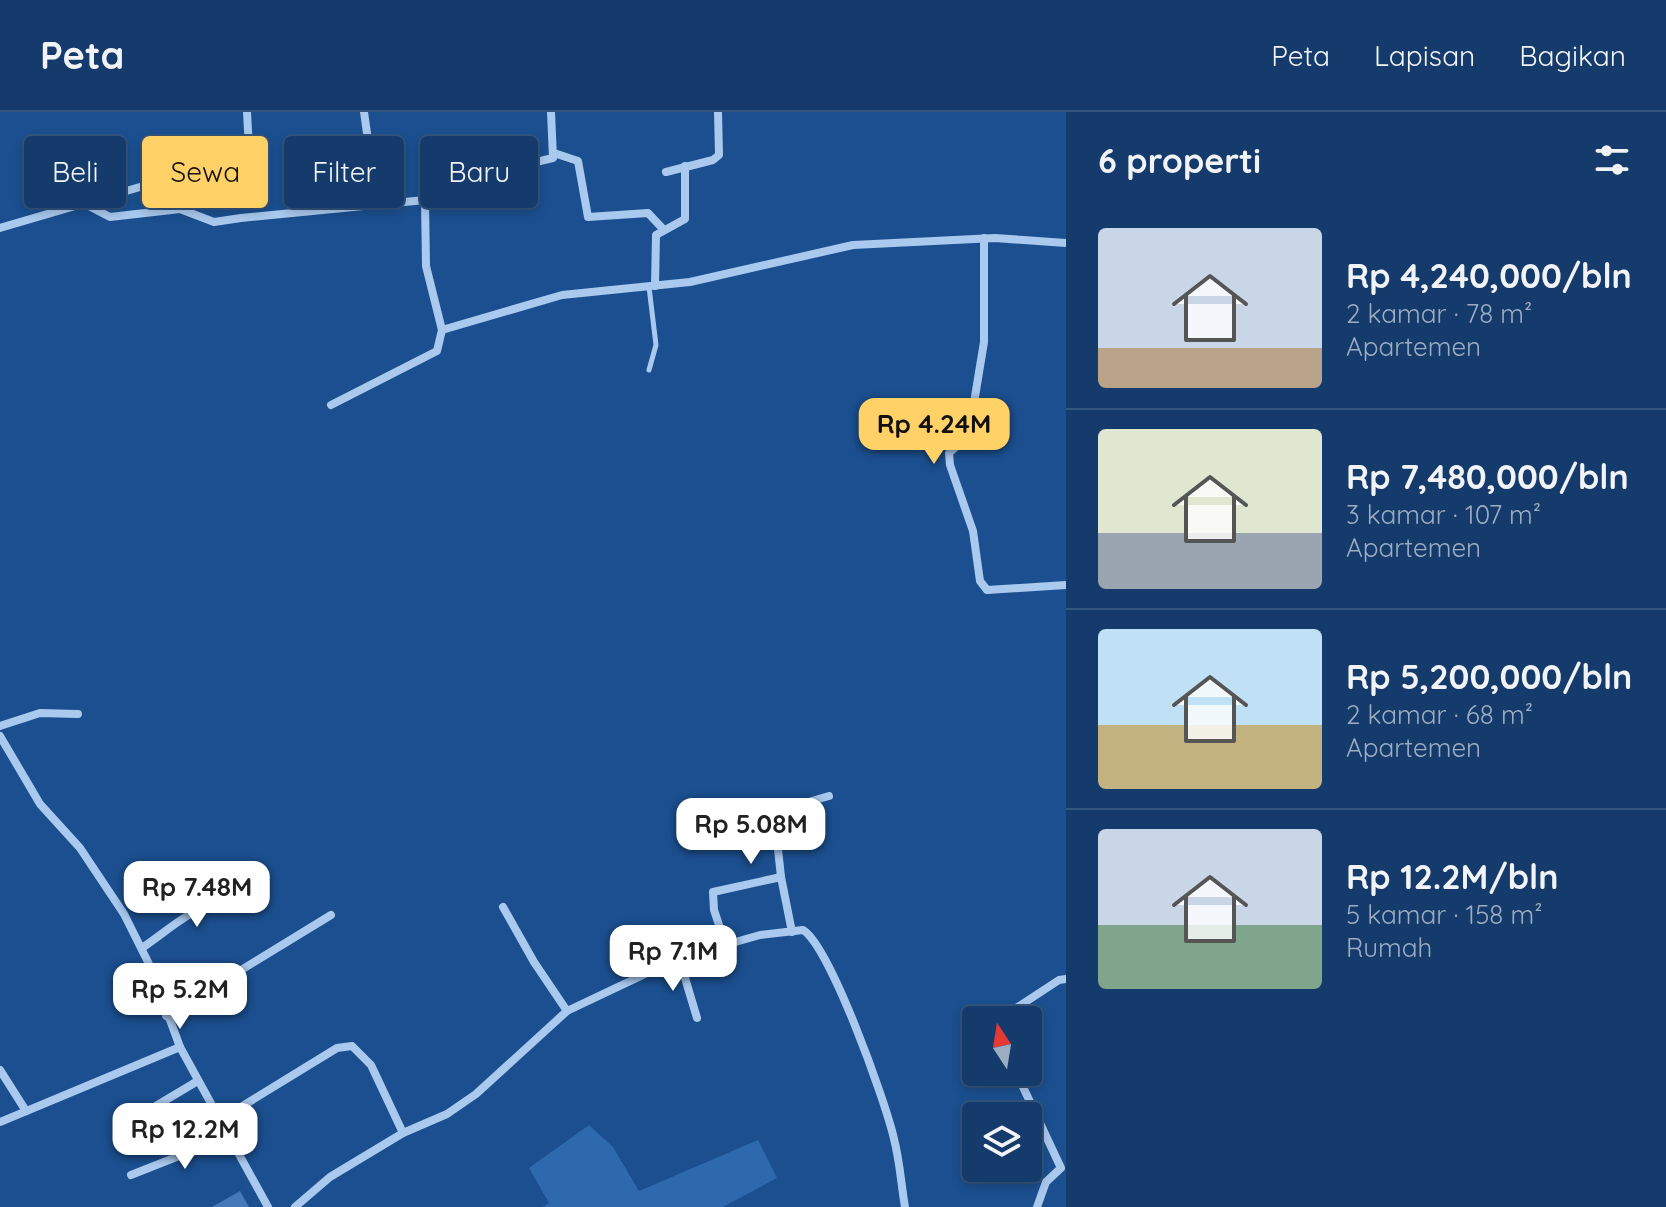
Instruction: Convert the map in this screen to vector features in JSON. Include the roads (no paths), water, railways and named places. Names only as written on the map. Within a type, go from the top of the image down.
[{"type":"street","points":[[126,193],[246,156],[249,149],[247,112]]},
{"type":"street","points":[[364,112],[367,136]]},
{"type":"street","points":[[538,163],[548,161],[554,153],[551,112]]},
{"type":"street","points":[[666,172],[713,160],[719,155],[718,112]]},
{"type":"street","points":[[554,153],[578,161],[588,217],[648,213],[664,230]]},
{"type":"street","points":[[652,286],[655,238],[664,230],[677,226],[686,214],[685,166]]},
{"type":"street","points":[[0,228],[76,208]]},
{"type":"street","points":[[93,208],[110,217],[180,209],[199,218],[225,223],[241,218],[338,208]]},
{"type":"street","points":[[331,405],[432,356],[442,339],[426,266],[425,208]]},
{"type":"street","points":[[442,330],[562,295],[652,286],[753,270],[853,245],[984,238],[1066,243]]},
{"type":"street","points":[[984,238],[984,342],[970,427],[966,438],[949,453],[950,465],[973,531],[980,581],[987,590],[1066,585]]},
{"type":"street","points":[[0,726],[40,713],[78,714]]},
{"type":"street","points":[[0,736],[4,753],[40,804],[89,861],[142,948],[166,1016],[196,1082],[268,1207]]},
{"type":"street","points":[[792,932],[781,877],[774,812],[829,796]]},
{"type":"street","points":[[725,943],[714,910],[713,892],[781,877]]},
{"type":"street","points":[[142,948],[211,902],[228,898],[251,900]]},
{"type":"street","points":[[503,907],[534,962],[567,1011]]},
{"type":"street","points":[[166,1016],[331,915]]},
{"type":"street","points":[[295,1207],[330,1177],[403,1133],[447,1114],[476,1094],[567,1011],[679,958],[725,943],[803,930],[825,959],[861,1042],[894,1136],[905,1207]]},
{"type":"street","points":[[679,958],[697,1018]]},
{"type":"street","points":[[1019,1006],[1059,980],[1066,979]]},
{"type":"street","points":[[218,1121],[337,1048],[352,1046],[371,1065],[403,1133]]},
{"type":"street","points":[[0,1122],[180,1047]]},
{"type":"street","points":[[0,1070],[26,1111]]},
{"type":"street","points":[[124,1125],[196,1082]]},
{"type":"street","points":[[1023,1086],[1064,1166],[1046,1182],[1037,1207]]},
{"type":"street","points":[[131,1175],[227,1137]]},
{"type":"lane","points":[[649,370],[656,345],[652,286]]}]
